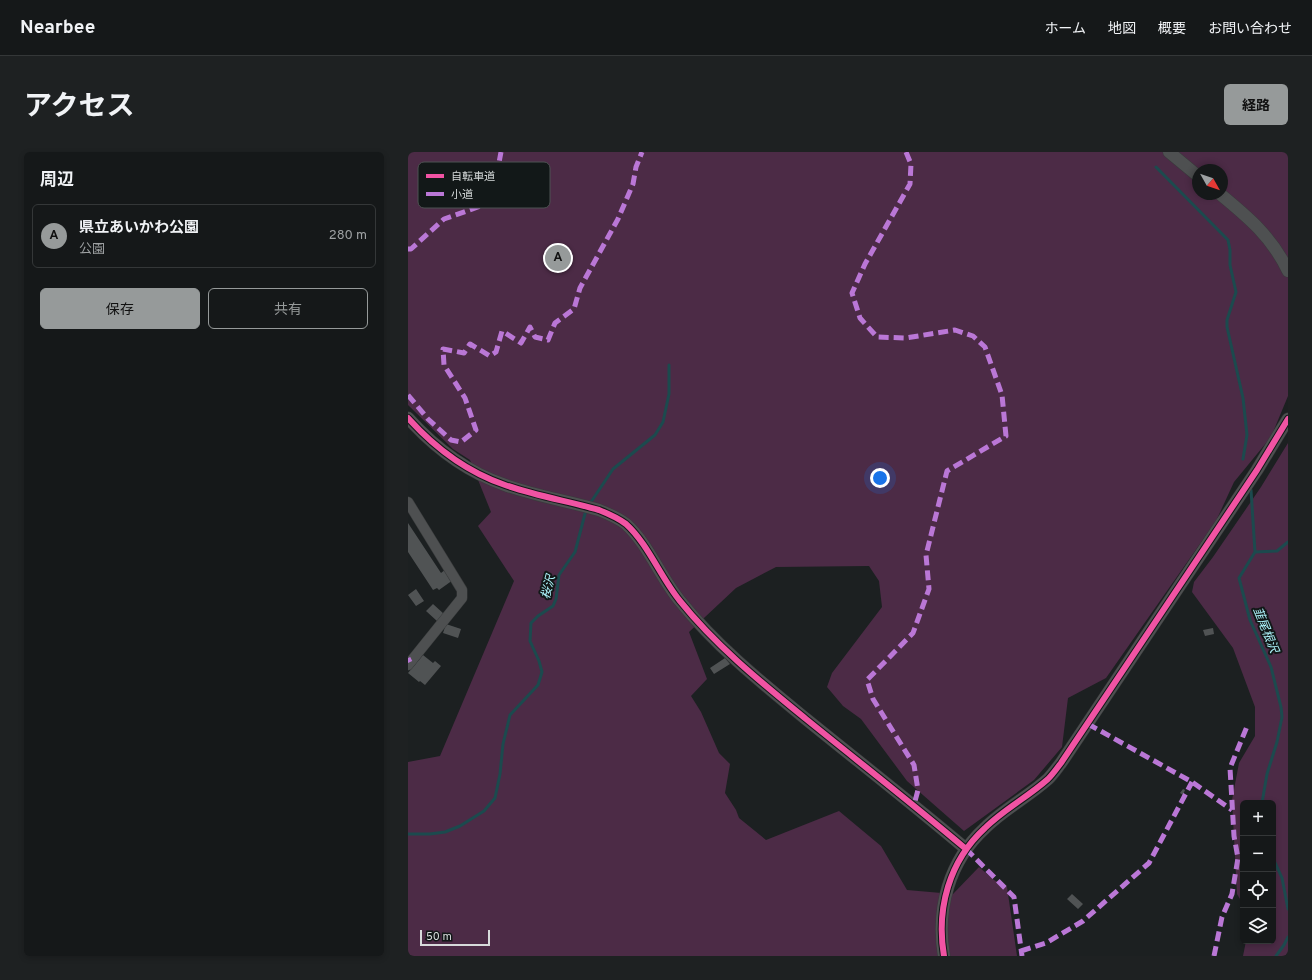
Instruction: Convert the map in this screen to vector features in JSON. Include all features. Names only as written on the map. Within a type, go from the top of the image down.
[{"type":"street","points":[[1169,152],[1192,171]]},
{"type":"street","points":[[1227,200],[1256,225],[1269,239],[1281,255],[1288,271]]},
{"type":"street","points":[[408,418],[450,456],[476,472],[505,485],[599,510],[620,520],[636,535],[679,600],[702,627],[778,695],[966,849]]},
{"type":"street","points":[[944,956],[941,930],[942,913],[949,883],[966,849],[984,828],[1048,778],[1061,763],[1253,477],[1288,419]]},
{"type":"street","points":[[408,502],[462,590],[462,598],[408,665]]},
{"type":"shaded area","points":[[408,152],[1288,152],[1288,396],[1271,437],[1234,482],[1216,521],[1106,678],[1068,698],[1062,747],[1034,780],[964,831],[907,781],[861,719],[843,706],[827,687],[832,673],[882,607],[879,581],[869,566],[776,567],[736,588],[689,632],[707,679],[691,696],[701,712],[719,753],[730,764],[725,793],[736,810],[739,818],[766,840],[839,811],[881,846],[907,890],[953,894],[979,867],[994,880],[1007,887],[1017,956],[408,956],[408,762],[440,756],[514,581],[478,526],[491,512],[470,460],[453,449],[408,405]]},
{"type":"shaded area","points":[[1288,443],[1288,956],[1243,956],[1245,944],[1276,944],[1276,800],[1240,800],[1240,899],[1237,894],[1232,800],[1239,763],[1255,736],[1255,707],[1233,648],[1192,592],[1194,582],[1261,487]]},
{"type":"building","points":[[408,523],[441,573],[446,569],[453,580],[439,590],[437,588],[433,590],[408,552]]},
{"type":"building","points":[[416,589],[424,601],[416,606],[408,595]]},
{"type":"building","points":[[433,604],[444,614],[437,621],[426,611]]},
{"type":"building","points":[[446,624],[461,629],[458,638],[443,633]]},
{"type":"building","points":[[1213,628],[1214,634],[1205,636],[1203,630]]},
{"type":"building","points":[[423,655],[433,663],[435,661],[441,666],[425,685],[408,673]]},
{"type":"building","points":[[725,658],[730,664],[714,674],[710,668]]},
{"type":"building","points":[[1183,789],[1185,790],[1183,795],[1180,793]]},
{"type":"building","points":[[1072,894],[1083,904],[1078,909],[1067,899]]},
{"type":"waterway","name":"韮尾根沢","points":[[1156,167],[1228,240],[1230,265],[1236,292],[1227,320],[1227,327],[1243,398],[1247,435],[1243,459]]},
{"type":"waterway","name":"桜沢","points":[[589,505],[613,469],[655,435],[663,422],[669,394],[669,365]]},
{"type":"waterway","name":"韮尾根沢","points":[[1251,490],[1255,552],[1239,578],[1250,620],[1271,667],[1282,717],[1277,742],[1267,774],[1263,800]]},
{"type":"waterway","name":"桜沢","points":[[408,834],[445,832],[460,826],[484,811],[495,798],[500,774],[503,744],[510,715],[538,685],[542,672],[530,641],[531,623],[538,616],[553,606],[556,599],[559,575],[575,552],[586,510]]},
{"type":"waterway","points":[[1255,552],[1277,551],[1288,542]]},
{"type":"waterway","name":"韮尾根沢","points":[[1276,865],[1282,878],[1288,909]]},
{"type":"waterway","name":"韮尾根沢","points":[[1276,956],[1288,937]]},
{"type":"marked path","points":[[499,162],[501,152]]},
{"type":"marked path","points":[[408,395],[428,419],[451,440],[461,442],[476,430],[465,398],[444,365],[443,349],[464,353],[470,344],[490,356],[496,352],[502,331],[521,343],[530,327],[535,337],[548,340],[555,323],[574,309],[580,288],[618,219],[633,184],[636,167],[642,152]]},
{"type":"marked path","points":[[906,152],[911,164],[910,184],[865,264],[852,293],[860,318],[877,337],[906,338],[955,330],[973,336],[985,347],[1002,395],[1006,436],[947,471],[926,555],[929,589],[913,633],[867,680],[873,699],[914,765],[918,790],[914,805]]},
{"type":"marked path","points":[[408,249],[411,249],[444,219],[475,208]]},
{"type":"marked path","points":[[408,658],[410,662]]},
{"type":"marked path","points":[[1088,724],[1192,782],[1232,810]]},
{"type":"marked path","points":[[1214,956],[1222,917],[1232,894],[1238,858],[1234,836],[1230,768],[1248,724]]},
{"type":"marked path","points":[[1021,951],[1046,943],[1083,921],[1149,863],[1192,782]]},
{"type":"marked path","points":[[966,849],[1014,897],[1022,956]]},
{"type":"cycle path","points":[[408,418],[418,429],[452,458],[491,480],[517,489],[599,510],[626,524],[641,541],[680,601],[724,649],[773,692],[966,849]]},
{"type":"cycle path","points":[[944,956],[942,938],[944,904],[948,887],[962,855],[992,821],[1048,779],[1061,763],[1257,470],[1288,419]]},
{"type":"place","name":"県立あいかわ公園","points":[[558,258]]}]
